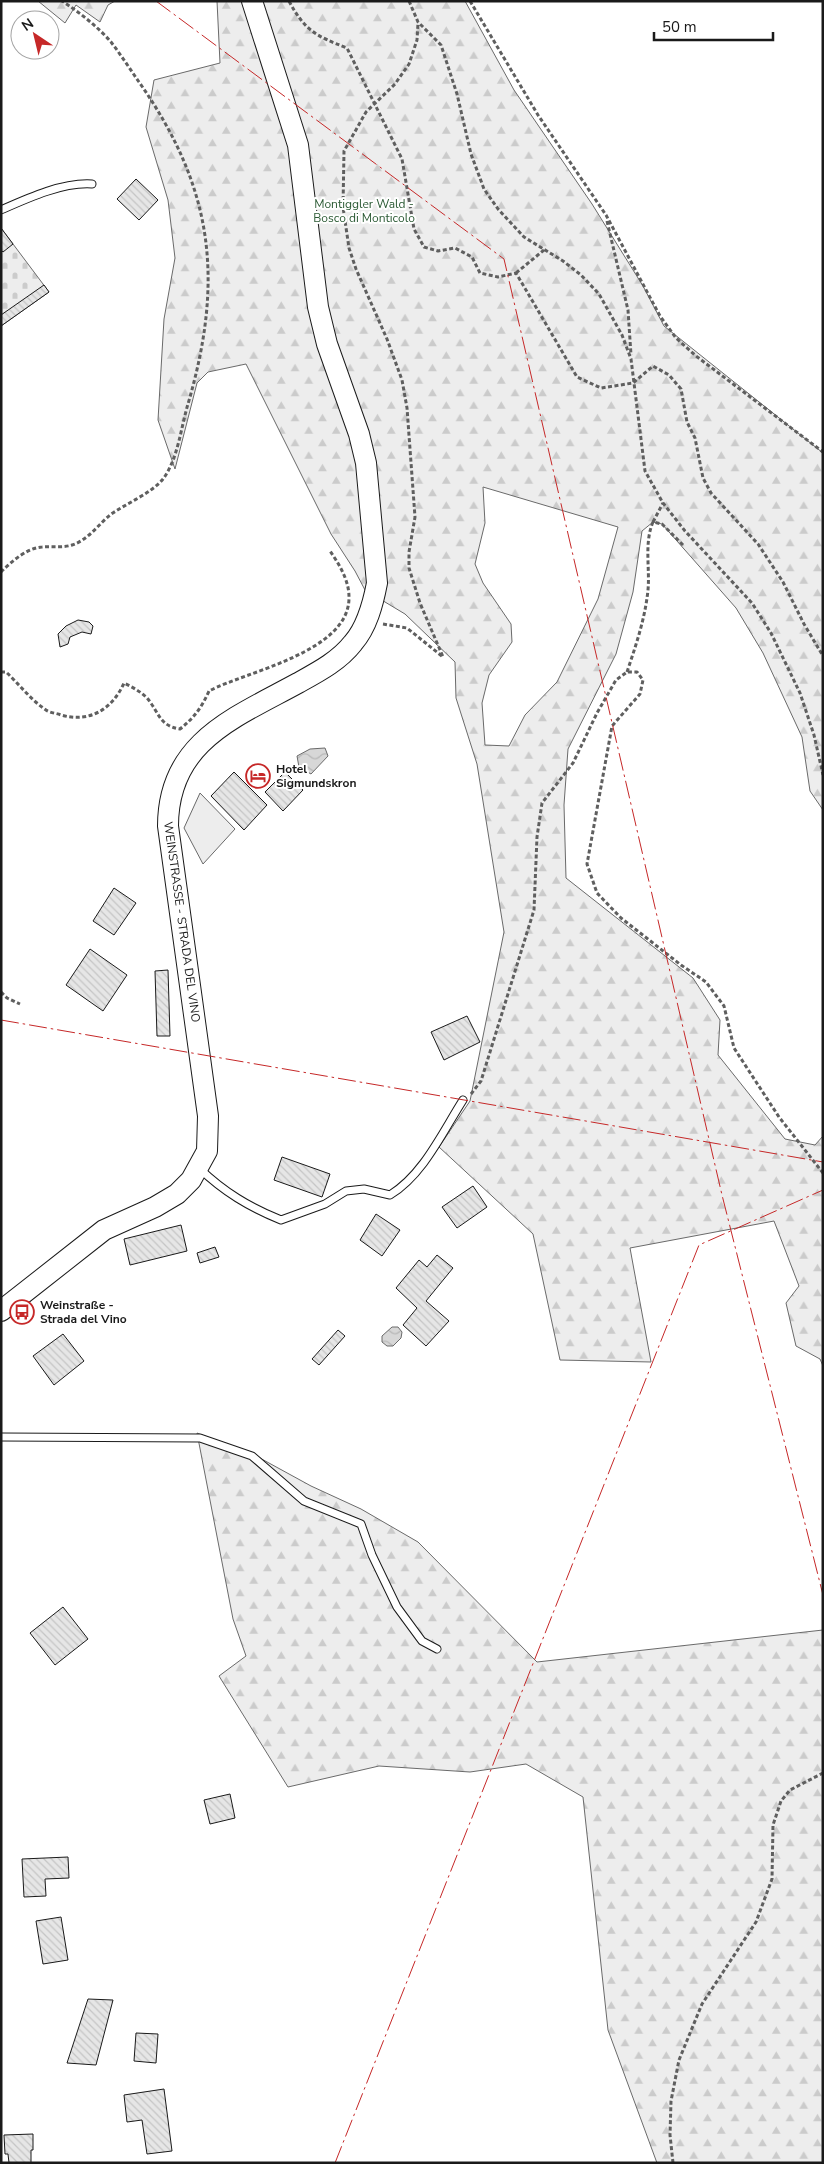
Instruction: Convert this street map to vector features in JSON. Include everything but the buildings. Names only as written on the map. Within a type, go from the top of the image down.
[{"type":"main road","name":"WEINSTRASSE - STRADA DEL VINO","points":[[1,1311],[104,1230],[156,1207],[177,1194],[190,1180],[207,1151],[208,1116],[168,826],[168,808],[173,788],[191,753],[206,738],[243,713],[321,670],[354,643],[371,611],[377,583],[366,463],[359,434],[326,344],[318,307],[298,145],[252,1]]},
{"type":"lane","points":[[1,210],[48,192],[81,183],[92,184]]},
{"type":"lane","points":[[198,1168],[220,1188],[257,1210],[281,1220],[325,1204],[346,1191],[364,1189],[390,1195],[405,1186],[410,1180],[463,1100]]},
{"type":"lane","points":[[1,1437],[200,1438],[252,1456],[304,1501],[361,1524],[372,1555],[397,1607],[422,1642],[436,1649]]},
{"type":"path","points":[[1,572],[14,560],[30,550],[40,547],[70,546],[80,542],[110,515],[163,480],[173,460],[206,330],[209,280],[206,237],[196,190],[178,147],[155,106],[111,42],[74,9],[62,1]]},
{"type":"path","points":[[289,1],[299,21],[318,36],[347,48],[402,159],[414,228],[424,247],[438,251],[455,248],[472,257],[480,273],[498,278],[516,273],[544,250]]},
{"type":"path","points":[[409,1],[418,22],[440,45],[457,94],[471,154],[484,189],[498,210],[524,237],[563,261],[581,275],[599,294],[622,335],[631,359]]},
{"type":"path","points":[[470,1],[538,115],[606,215],[660,316],[676,338],[696,356],[823,452]]},
{"type":"path","points":[[364,626],[389,624],[407,628],[443,657],[420,603],[409,568],[409,552],[415,517],[407,408],[402,380],[356,269],[349,248],[343,207],[344,151],[366,112],[395,84],[409,64],[417,40],[418,22]]},
{"type":"path","points":[[606,215],[628,310],[631,359],[645,471],[663,503],[685,530],[752,603],[771,633],[800,693],[814,736],[823,774]]},
{"type":"path","points":[[516,273],[577,377],[601,388],[634,383],[653,366],[669,376],[681,389],[686,422],[695,438],[703,478],[711,493],[758,544],[783,582],[823,656]]},
{"type":"path","points":[[463,1100],[475,1090],[481,1081],[534,910],[537,837],[542,804],[573,763],[596,712],[616,680],[627,672],[642,630],[648,589],[648,532],[663,503]]},
{"type":"path","points":[[653,522],[662,524],[683,545]]},
{"type":"path","points":[[1,672],[6,672],[47,711],[75,719],[98,714],[110,705],[119,694],[124,683],[137,690],[147,699],[158,716],[169,728],[180,729],[194,718],[203,705],[209,691],[292,659],[332,634],[344,618],[350,597],[342,569],[330,551]]},
{"type":"path","points":[[627,672],[637,672],[643,680],[640,694],[612,726],[587,864],[597,893],[621,918],[680,965],[706,982],[724,1006],[734,1048],[779,1117],[823,1174]]},
{"type":"path","points":[[1,992],[7,998],[20,1004]]},
{"type":"path","points":[[673,2163],[670,2136],[671,2101],[679,2060],[702,2004],[756,1922],[772,1879],[773,1825],[781,1801],[790,1790],[823,1773]]},
{"type":"green space","points":[[38,1],[115,1],[108,5],[100,22],[76,5],[65,23],[60,19],[60,10],[49,10]]},
{"type":"green space","name":"Montiggler Wald - Bosco di Monticolo","points":[[217,1],[465,1],[514,90],[592,204],[643,286],[664,326],[823,453],[823,810],[810,791],[802,737],[763,653],[736,608],[662,524],[653,522],[642,531],[633,592],[616,654],[568,749],[564,805],[566,878],[693,978],[720,1020],[718,1055],[785,1139],[815,1145],[823,1136],[823,1366],[820,1359],[796,1346],[786,1303],[799,1286],[774,1221],[630,1248],[651,1362],[560,1360],[533,1234],[439,1147],[470,1101],[504,932],[477,764],[456,698],[455,662],[405,614],[365,590],[331,534],[246,364],[208,372],[197,383],[175,469],[158,420],[164,319],[175,258],[168,200],[146,127],[154,80],[220,63]],"holes":[[[483,487],[618,527],[598,599],[557,682],[525,715],[509,746],[485,745],[482,703],[489,675],[512,642],[511,624],[483,583],[475,564],[485,523]]]},
{"type":"green space","points":[[1,228],[49,292],[1,326]]},
{"type":"green space","points":[[197,1433],[258,1457],[311,1486],[361,1509],[418,1542],[537,1662],[823,1630],[823,2163],[657,2163],[608,2030],[583,1797],[526,1764],[470,1772],[379,1766],[288,1787],[219,1676],[246,1656],[233,1619]]},
{"type":"shaded area","points":[[200,793],[235,829],[203,864],[184,828]]},
{"type":"water","points":[[325,748],[328,756],[311,774],[299,767],[297,756],[310,749]]},
{"type":"water","points":[[392,1327],[398,1327],[402,1332],[401,1338],[393,1346],[387,1346],[382,1342],[382,1336]]},
{"type":"power","points":[[156,1],[504,259],[722,1195],[823,1595]]},
{"type":"power","points":[[1,1020],[823,1162]]},
{"type":"power","points":[[335,2163],[699,1245],[823,1190]]},
{"type":"place","name":"Hotel Sigmundskron","points":[[258,776]]},
{"type":"place","name":"Weinstraße - Strada del Vino","points":[[22,1312]]}]
